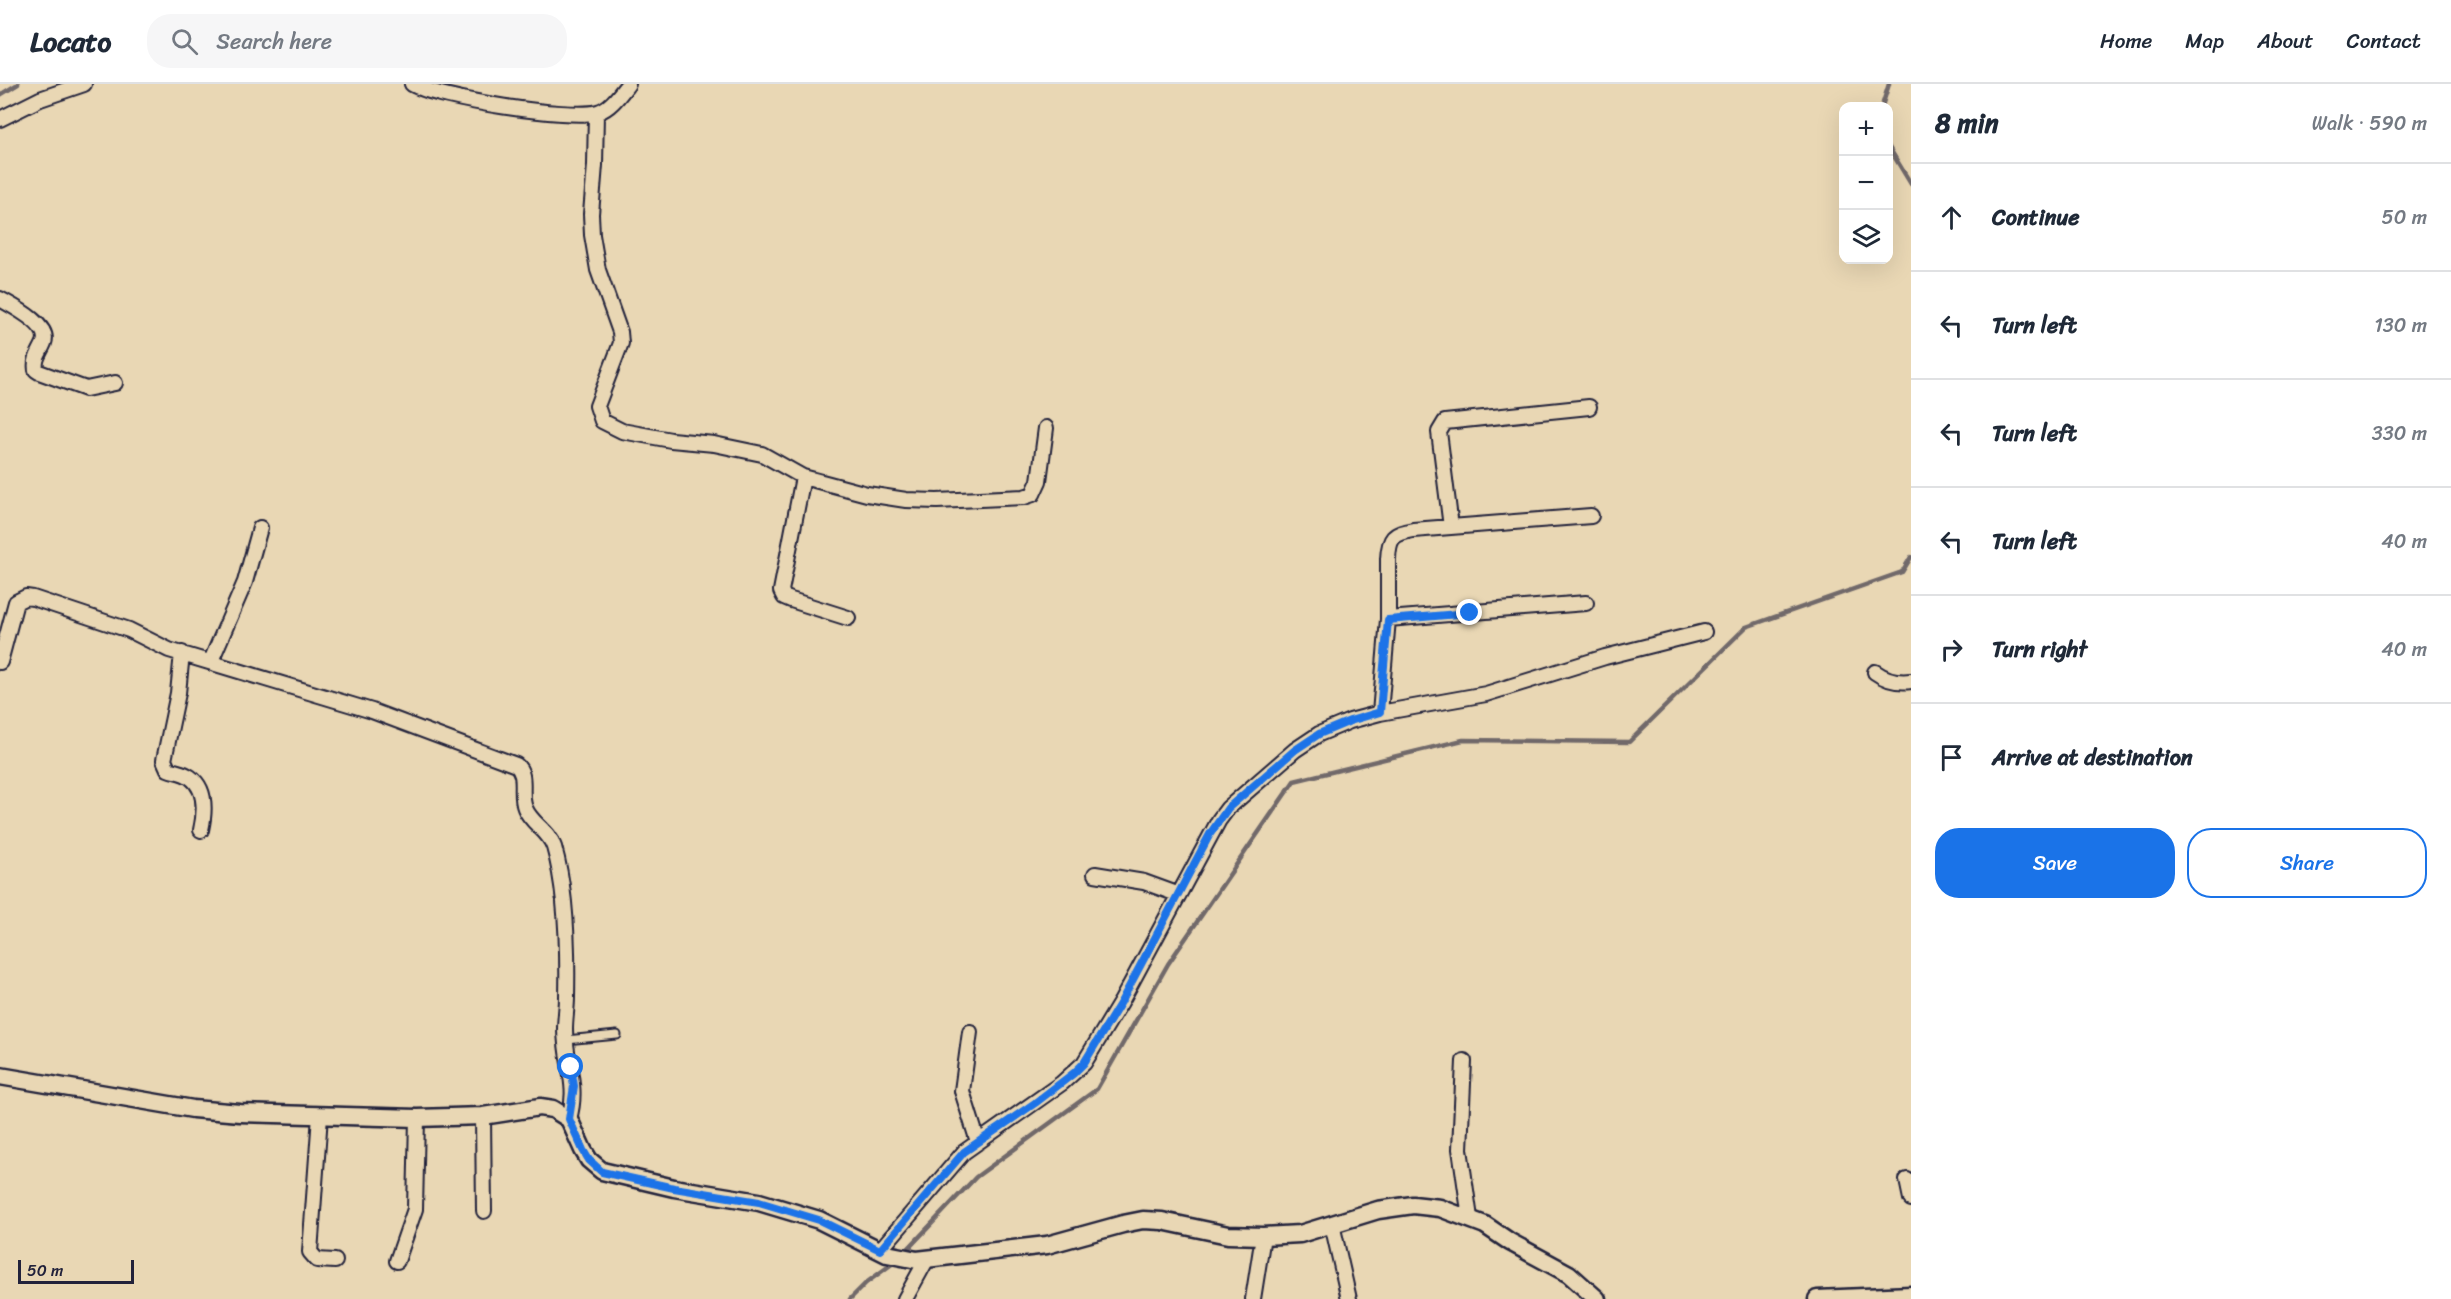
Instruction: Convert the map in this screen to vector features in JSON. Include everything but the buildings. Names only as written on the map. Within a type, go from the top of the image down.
[{"type":"street","points":[[0,119],[40,99],[84,84]]},
{"type":"street","points":[[412,84],[429,91],[469,100],[527,109],[596,113],[606,109],[628,84]]},
{"type":"street","points":[[596,113],[592,236],[598,270],[620,332],[621,343],[599,396],[598,414],[607,426],[671,440],[714,444],[762,454],[803,477],[867,494],[906,500],[937,501],[1024,497],[1033,494],[1039,480],[1046,428]]},
{"type":"street","points":[[0,299],[27,316],[44,332],[45,341],[36,360],[36,370],[86,389],[115,383]]},
{"type":"street","points":[[1451,527],[1440,432],[1445,422],[1589,407]]},
{"type":"street","points":[[803,477],[781,591],[784,597],[790,600],[848,618]]},
{"type":"street","points":[[1380,712],[1388,620],[1388,549],[1398,533],[1591,516]]},
{"type":"street","points":[[211,661],[245,582],[260,528]]},
{"type":"street","points":[[0,662],[14,607],[16,602],[26,597],[113,624],[158,646],[372,711],[520,768],[524,805],[527,812],[551,839],[559,870],[568,978],[566,1040],[574,1086],[569,1119]]},
{"type":"street","points":[[1388,620],[1586,603]]},
{"type":"street","points":[[884,1252],[945,1172],[964,1152],[1062,1083],[1084,1063],[1121,1002],[1219,820],[1228,808],[1295,750],[1319,734],[1380,712],[1486,694],[1605,657],[1704,632]]},
{"type":"street","points":[[182,653],[178,693],[164,760],[168,769],[187,775],[200,789],[205,808],[201,830]]},
{"type":"street","points":[[1875,672],[1895,681],[1911,681]]},
{"type":"street","points":[[1095,874],[1144,882],[1178,894]]},
{"type":"street","points":[[970,1032],[962,1091],[978,1142]]},
{"type":"street","points":[[1464,1061],[1460,1149],[1470,1218]]},
{"type":"street","points":[[0,1076],[193,1108],[240,1113],[417,1118],[483,1116],[540,1107],[554,1109],[569,1119],[589,1160],[602,1172],[674,1188],[759,1202],[819,1220],[884,1252],[922,1260],[1047,1245],[1123,1224],[1143,1221],[1162,1221],[1228,1235],[1263,1236],[1300,1234],[1378,1210],[1413,1205],[1440,1208],[1485,1225],[1510,1242],[1569,1275],[1597,1299]]},
{"type":"street","points":[[320,1116],[310,1252],[317,1260],[335,1261]]},
{"type":"street","points":[[483,1116],[484,1211]]},
{"type":"street","points":[[397,1261],[416,1209],[417,1118]]},
{"type":"street","points":[[1907,1180],[1911,1199]]},
{"type":"street","points":[[1332,1224],[1348,1299]]},
{"type":"street","points":[[1253,1299],[1263,1236]]},
{"type":"street","points":[[905,1299],[922,1260]]},
{"type":"street","points":[[1817,1299],[1911,1295]]},
{"type":"lane","points":[[566,1040],[617,1035]]},
{"type":"waterway","points":[[0,95],[18,84]]},
{"type":"waterway","points":[[1883,102],[1889,84]]},
{"type":"waterway","points":[[1893,154],[1911,184]]},
{"type":"waterway","points":[[904,1253],[976,1177],[1097,1089],[1168,964],[1294,781],[1463,740],[1629,742],[1746,627],[1902,572],[1911,557]]},
{"type":"waterway","points":[[850,1299],[866,1283],[896,1261]]},
{"type":"route","points":[[571,1067],[574,1086],[573,1108],[569,1119],[589,1160],[602,1172],[674,1188],[759,1202],[819,1220],[880,1250],[964,1152],[1062,1083],[1084,1063],[1131,984],[1210,834],[1228,808],[1295,750],[1319,734],[1380,712],[1388,620],[1470,613]]}]
